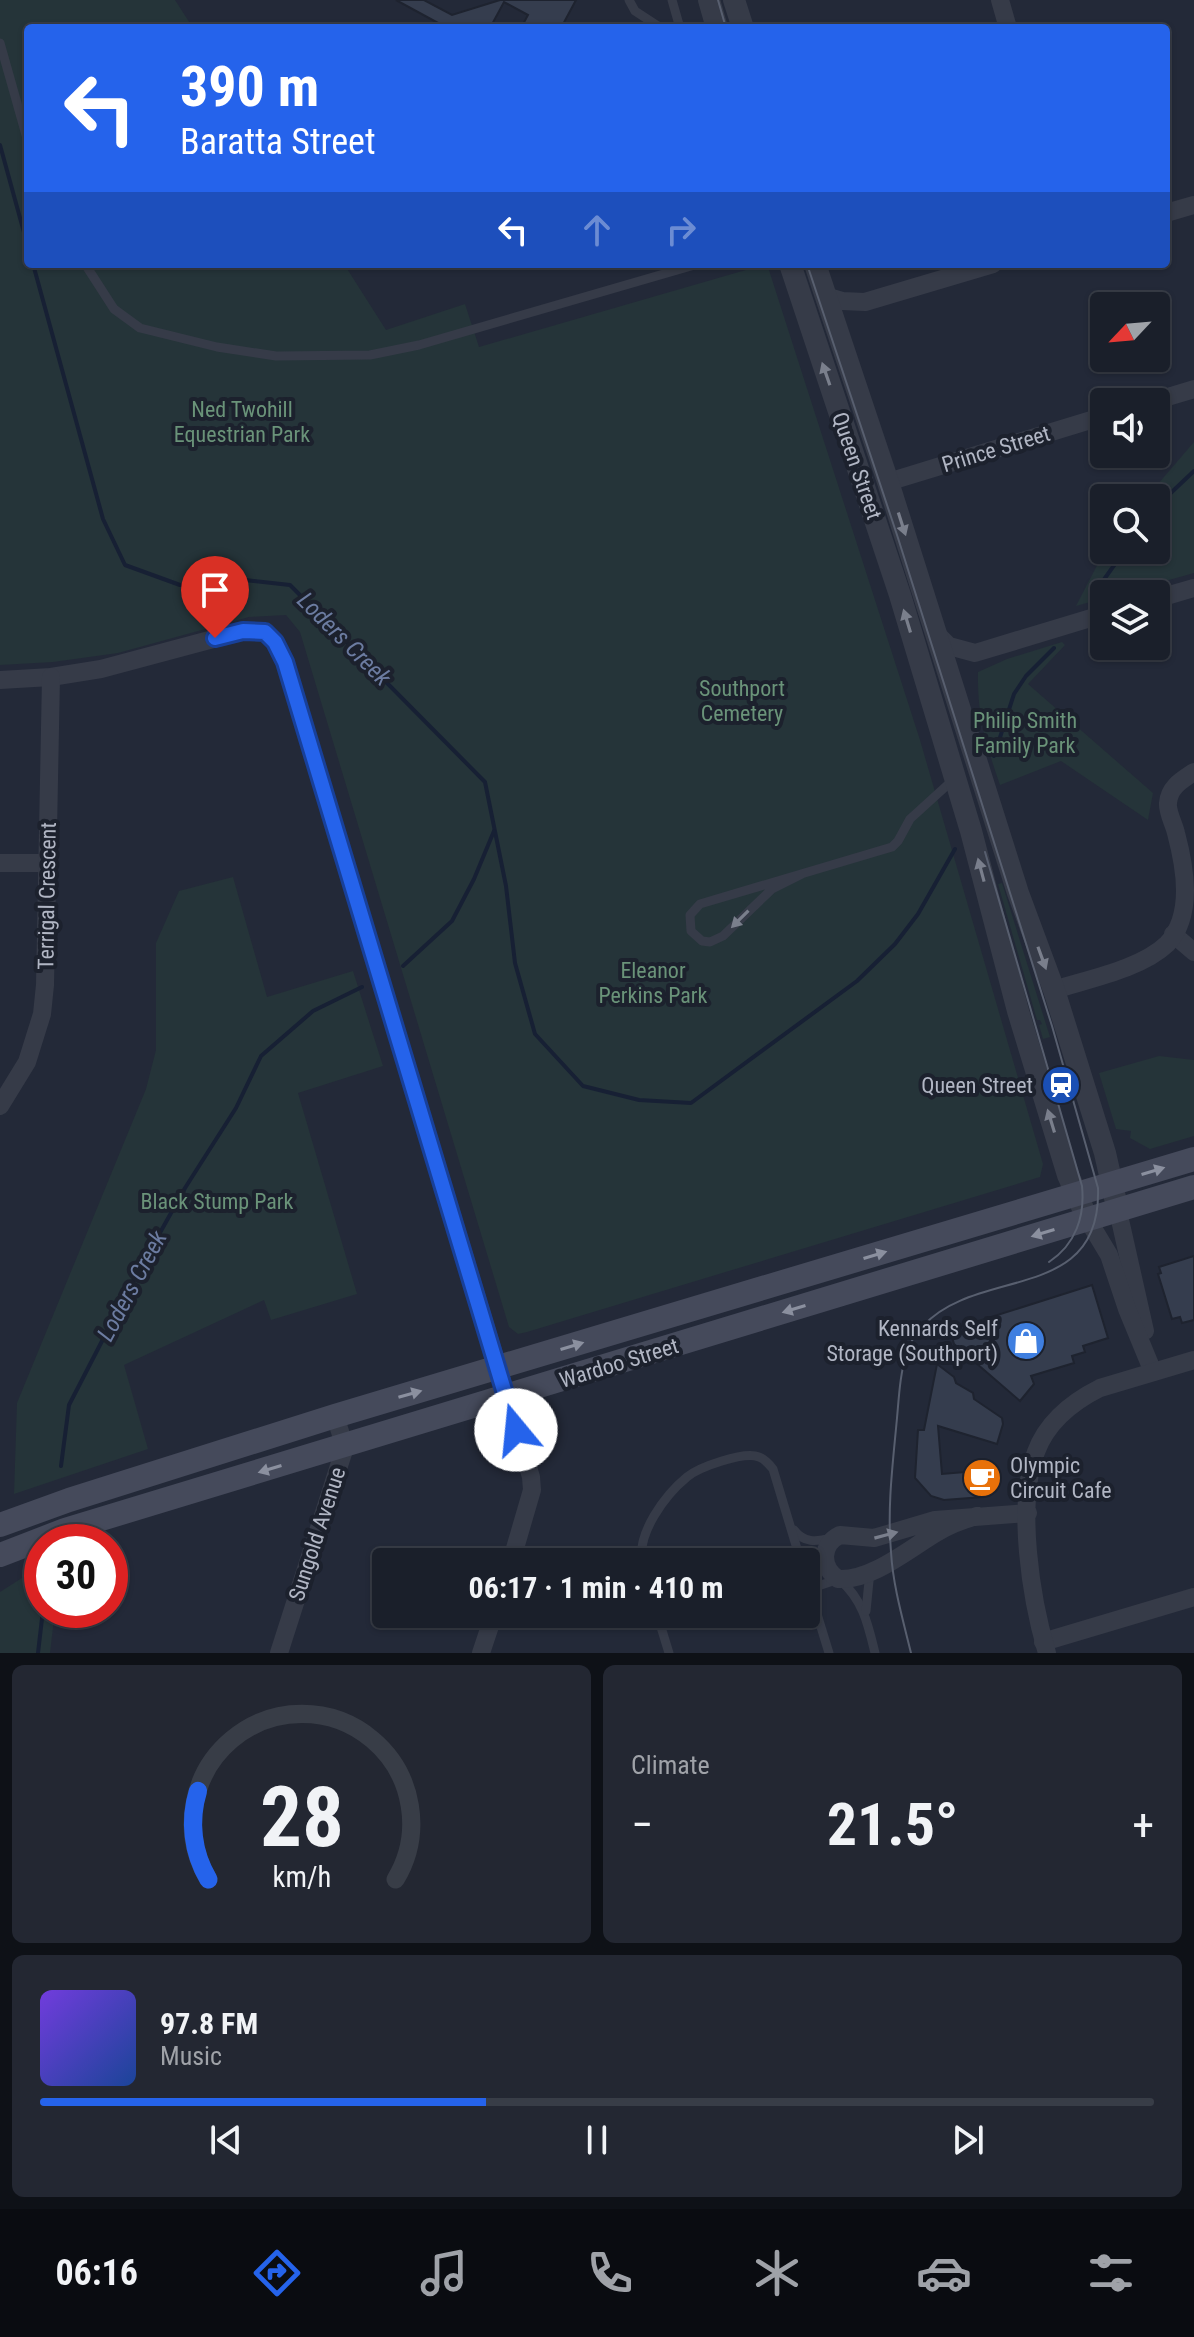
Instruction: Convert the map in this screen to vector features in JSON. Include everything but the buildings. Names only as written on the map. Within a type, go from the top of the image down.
[{"type":"main road","name":"Wardoo Street","points":[[0,1525],[45,1507],[335,1416],[1194,1159]]},
{"type":"main road","name":"Wardoo Street","points":[[0,1555],[65,1530],[1194,1187]]},
{"type":"street","points":[[709,0],[716,24]]},
{"type":"street","points":[[734,0],[742,24]]},
{"type":"street","points":[[1000,0],[1007,24]]},
{"type":"street","points":[[1170,212],[1194,205]]},
{"type":"street","name":"Queen Street","points":[[791,268],[900,595],[955,778],[1018,1011],[1075,1195],[1088,1220]]},
{"type":"street","name":"Queen Street","points":[[816,268],[888,482],[1018,893],[1054,990],[1105,1153],[1118,1211]]},
{"type":"street","points":[[825,296],[842,301],[865,302],[980,268]]},
{"type":"street","points":[[838,335],[847,318],[865,302]]},
{"type":"street","points":[[1170,396],[1194,389]]},
{"type":"street","name":"Prince Street","points":[[888,482],[1090,420]]},
{"type":"street","points":[[1170,595],[1194,588]]},
{"type":"street","points":[[953,687],[956,674],[975,653],[1090,618]]},
{"type":"street","points":[[0,680],[51,677],[103,669],[243,631],[265,632],[275,642],[285,662],[531,1477],[532,1490],[515,1548]]},
{"type":"street","points":[[937,634],[949,646],[975,653]]},
{"type":"street","name":"Terrigal Crescent","points":[[0,1106],[27,1062],[42,1014],[51,677]]},
{"type":"street","points":[[1054,990],[1142,961],[1168,943],[1180,922],[1186,868],[1168,803],[1175,784],[1194,772]]},
{"type":"street","points":[[0,863],[48,863]]},
{"type":"street","points":[[1173,934],[1194,952]]},
{"type":"street","points":[[1118,1211],[1151,1365]]},
{"type":"street","points":[[1088,1220],[1109,1255],[1127,1309],[1151,1365]]},
{"type":"street","points":[[1194,1360],[1151,1365],[1092,1391],[1056,1418],[1036,1450],[1030,1472],[1028,1513],[1030,1576],[1045,1648],[1194,1597]]},
{"type":"street","name":"Sungold Avenue","points":[[279,1653],[345,1447],[335,1416]]},
{"type":"street","points":[[977,1516],[949,1526],[870,1571],[840,1580],[828,1571],[825,1555],[829,1543],[838,1536],[848,1534],[874,1538],[935,1520],[977,1516],[1028,1513]]},
{"type":"street","points":[[481,1653],[489,1628]]},
{"type":"lane","points":[[629,0],[635,11],[655,24]]},
{"type":"lane","points":[[672,0],[679,24]]},
{"type":"lane","points":[[0,43],[24,128]]},
{"type":"lane","points":[[88,268],[114,309],[140,328],[217,347],[276,356],[370,355],[419,345],[684,268]]},
{"type":"lane","points":[[802,874],[772,889],[717,940],[702,941],[691,931],[690,917],[698,905],[892,847],[907,822],[955,778]]},
{"type":"lane","points":[[641,1548],[646,1528],[683,1481],[692,1474],[751,1455],[766,1461],[776,1476],[797,1548]]},
{"type":"lane","points":[[789,1520],[798,1535],[808,1540],[817,1542],[838,1536]]},
{"type":"lane","points":[[866,1617],[870,1571]]},
{"type":"lane","points":[[820,1585],[840,1580],[856,1595],[866,1617],[875,1653]]},
{"type":"lane","points":[[820,1622],[829,1653]]},
{"type":"lane","points":[[661,1628],[669,1653]]},
{"type":"green space","points":[[0,0],[175,0],[190,24],[24,24],[24,268],[347,268],[386,330],[465,304],[479,347],[753,268],[768,268],[920,740],[1043,1164],[1040,1177],[518,1334],[509,1327],[300,632],[286,615],[249,617],[118,653],[0,665]]},
{"type":"green space","points":[[1194,442],[1194,573],[1169,580],[1090,580],[1090,602],[1076,606],[1098,564],[1170,564],[1170,484],[1158,484]]},
{"type":"green space","name":"Philip Smith Family Park","points":[[1062,642],[1065,645],[1028,684],[1153,793],[1148,820],[1061,761],[1000,785],[983,730],[978,672],[1007,659]]},
{"type":"green space","name":"Black Stump Park","points":[[233,877],[267,997],[353,971],[383,1066],[298,1093],[357,1294],[271,1320],[264,1300],[124,1365],[148,1449],[14,1494],[17,1403],[146,1089],[156,1050],[156,943],[179,891]]},
{"type":"green space","points":[[1002,883],[1050,1037],[1043,1039],[1039,1025],[1042,1024],[1037,1020],[998,884]]},
{"type":"green space","points":[[1159,1056],[1194,1060],[1194,1136],[1150,1149],[1130,1138],[1131,1131],[1116,1129],[1099,1073]]},
{"type":"green space","points":[[22,1578],[24,1628],[53,1628],[50,1653],[0,1653],[0,1592]]},
{"type":"waterway","name":"Loders Creek","points":[[0,145],[24,232]]},
{"type":"waterway","name":"Loders Creek","points":[[34,268],[103,519],[125,565],[180,585],[245,580],[290,585],[485,782],[506,886],[515,963],[535,1034],[583,1086],[639,1100],[691,1103],[857,981],[895,944],[918,914],[955,849]]},
{"type":"waterway","points":[[1170,494],[1194,471]]},
{"type":"waterway","points":[[1104,580],[1115,564]]},
{"type":"waterway","points":[[994,756],[1014,694],[1026,676],[1054,648]]},
{"type":"waterway","name":"Loders Creek","points":[[403,966],[452,921],[494,831]]},
{"type":"waterway","name":"Loders Creek","points":[[61,1466],[69,1405],[133,1281],[185,1188],[236,1108],[261,1056],[313,1011],[362,987]]},
{"type":"waterway","name":"Loders Creek","points":[[38,1653],[41,1628]]},
{"type":"tram line","points":[[718,0],[725,24]]},
{"type":"tram line","points":[[808,268],[898,538],[1052,1026],[1098,1188],[1094,1225],[1080,1250],[1059,1267],[974,1295],[946,1308],[920,1329],[908,1349],[899,1393],[890,1518],[894,1577],[911,1653]]},
{"type":"tram line","points":[[985,852],[1082,1186],[1082,1208],[1077,1228],[1066,1247],[1049,1262]]},
{"type":"place","name":"Queen Street","points":[[1061,1085]]},
{"type":"place","name":"Kennards Self Storage (Southport)","points":[[1026,1341]]},
{"type":"place","name":"Olympic Circuit Cafe","points":[[982,1478]]},
{"type":"route","points":[[215,638],[243,631],[265,632],[275,642],[285,662],[516,1430]]},
{"type":"park label","name":"Ned Twohill Equestrian Park","points":[[242,422]]},
{"type":"park label","name":"Southport Cemetery","points":[[742,700]]},
{"type":"park label","name":"Eleanor Perkins Park","points":[[653,982]]}]
